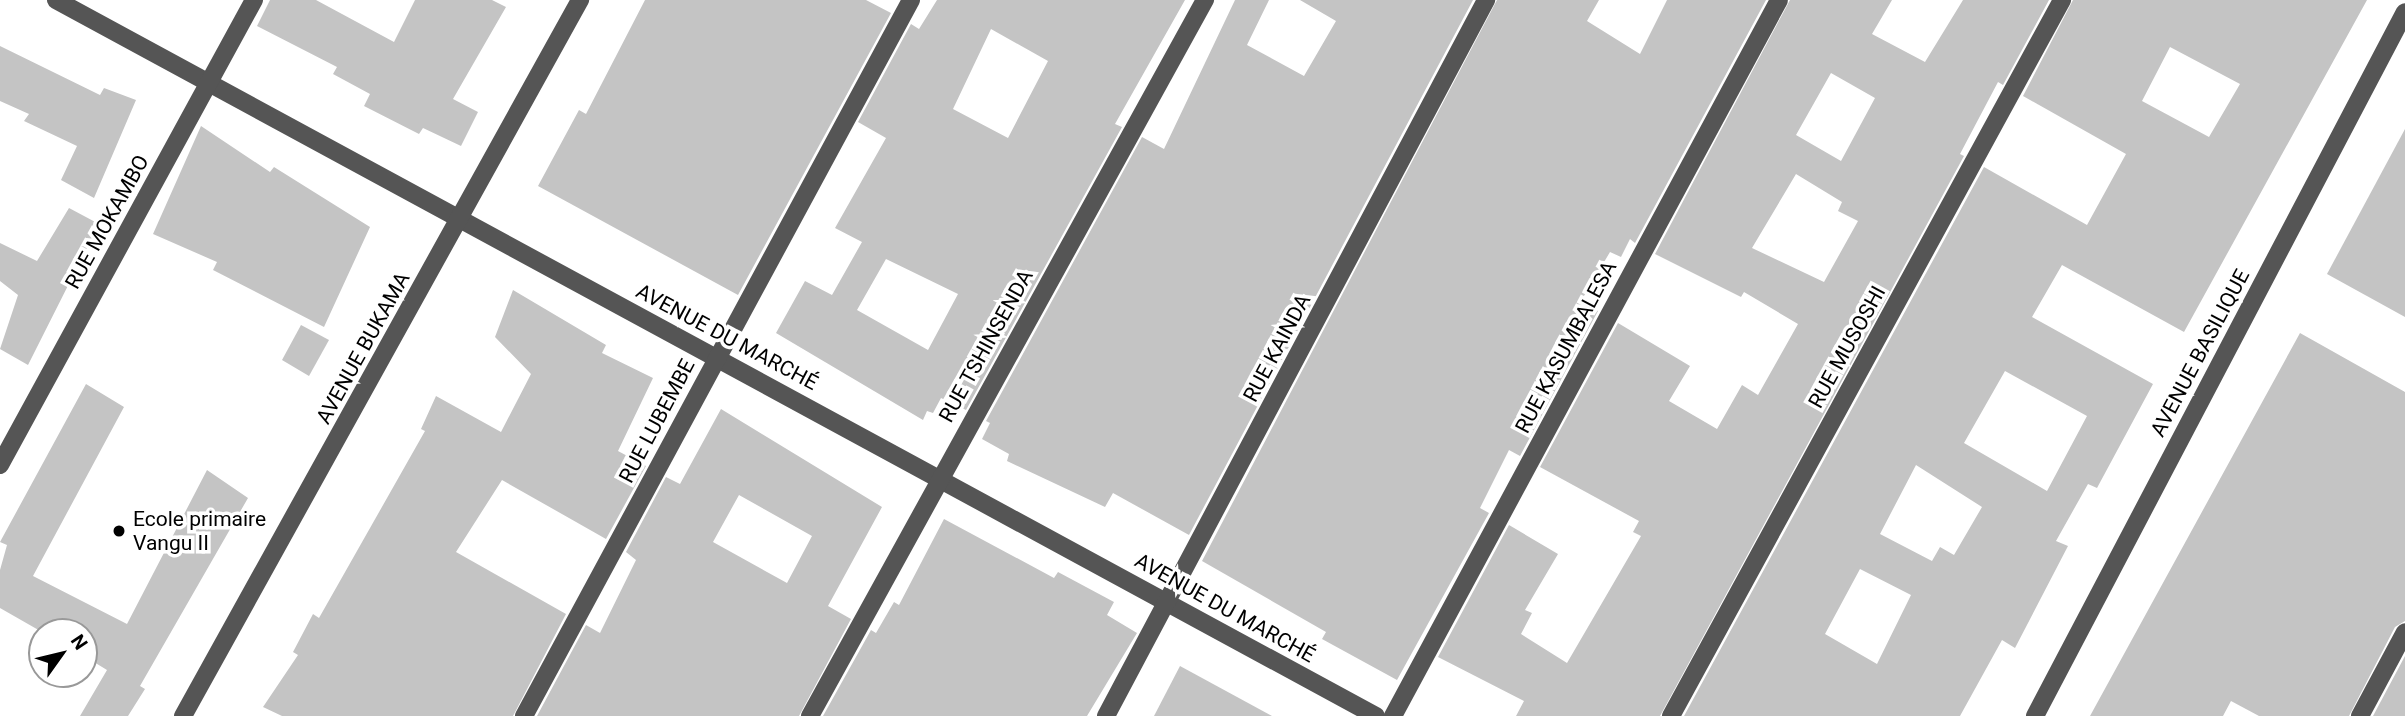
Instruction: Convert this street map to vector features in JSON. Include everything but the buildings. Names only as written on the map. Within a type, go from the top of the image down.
[{"type":"street","name":"AVENUE DU MARCHÉ","points":[[56,0],[207,86],[718,357],[1376,716]]},
{"type":"street","name":"RUE MOKAMBO","points":[[0,465],[254,0]]},
{"type":"street","name":"AVENUE BUKAMA","points":[[183,716],[462,220],[580,0]]},
{"type":"street","name":"RUE LUBEMBE","points":[[524,716],[911,0]]},
{"type":"street","name":"RUE TSHINSENDA","points":[[810,716],[939,477],[1205,0]]},
{"type":"street","name":"RUE KAINDA","points":[[1107,716],[1486,0]]},
{"type":"street","name":"RUE KASUMBALESA","points":[[1392,716],[1779,0]]},
{"type":"street","name":"RUE MUSOSHI","points":[[1671,716],[2062,0]]},
{"type":"street","name":"AVENUE BASILIQUE","points":[[2035,716],[2405,12]]},
{"type":"street","points":[[2360,716],[2405,632]]},
{"type":"place","name":"Ecole primaire Vangu II","points":[[119,531]]}]
